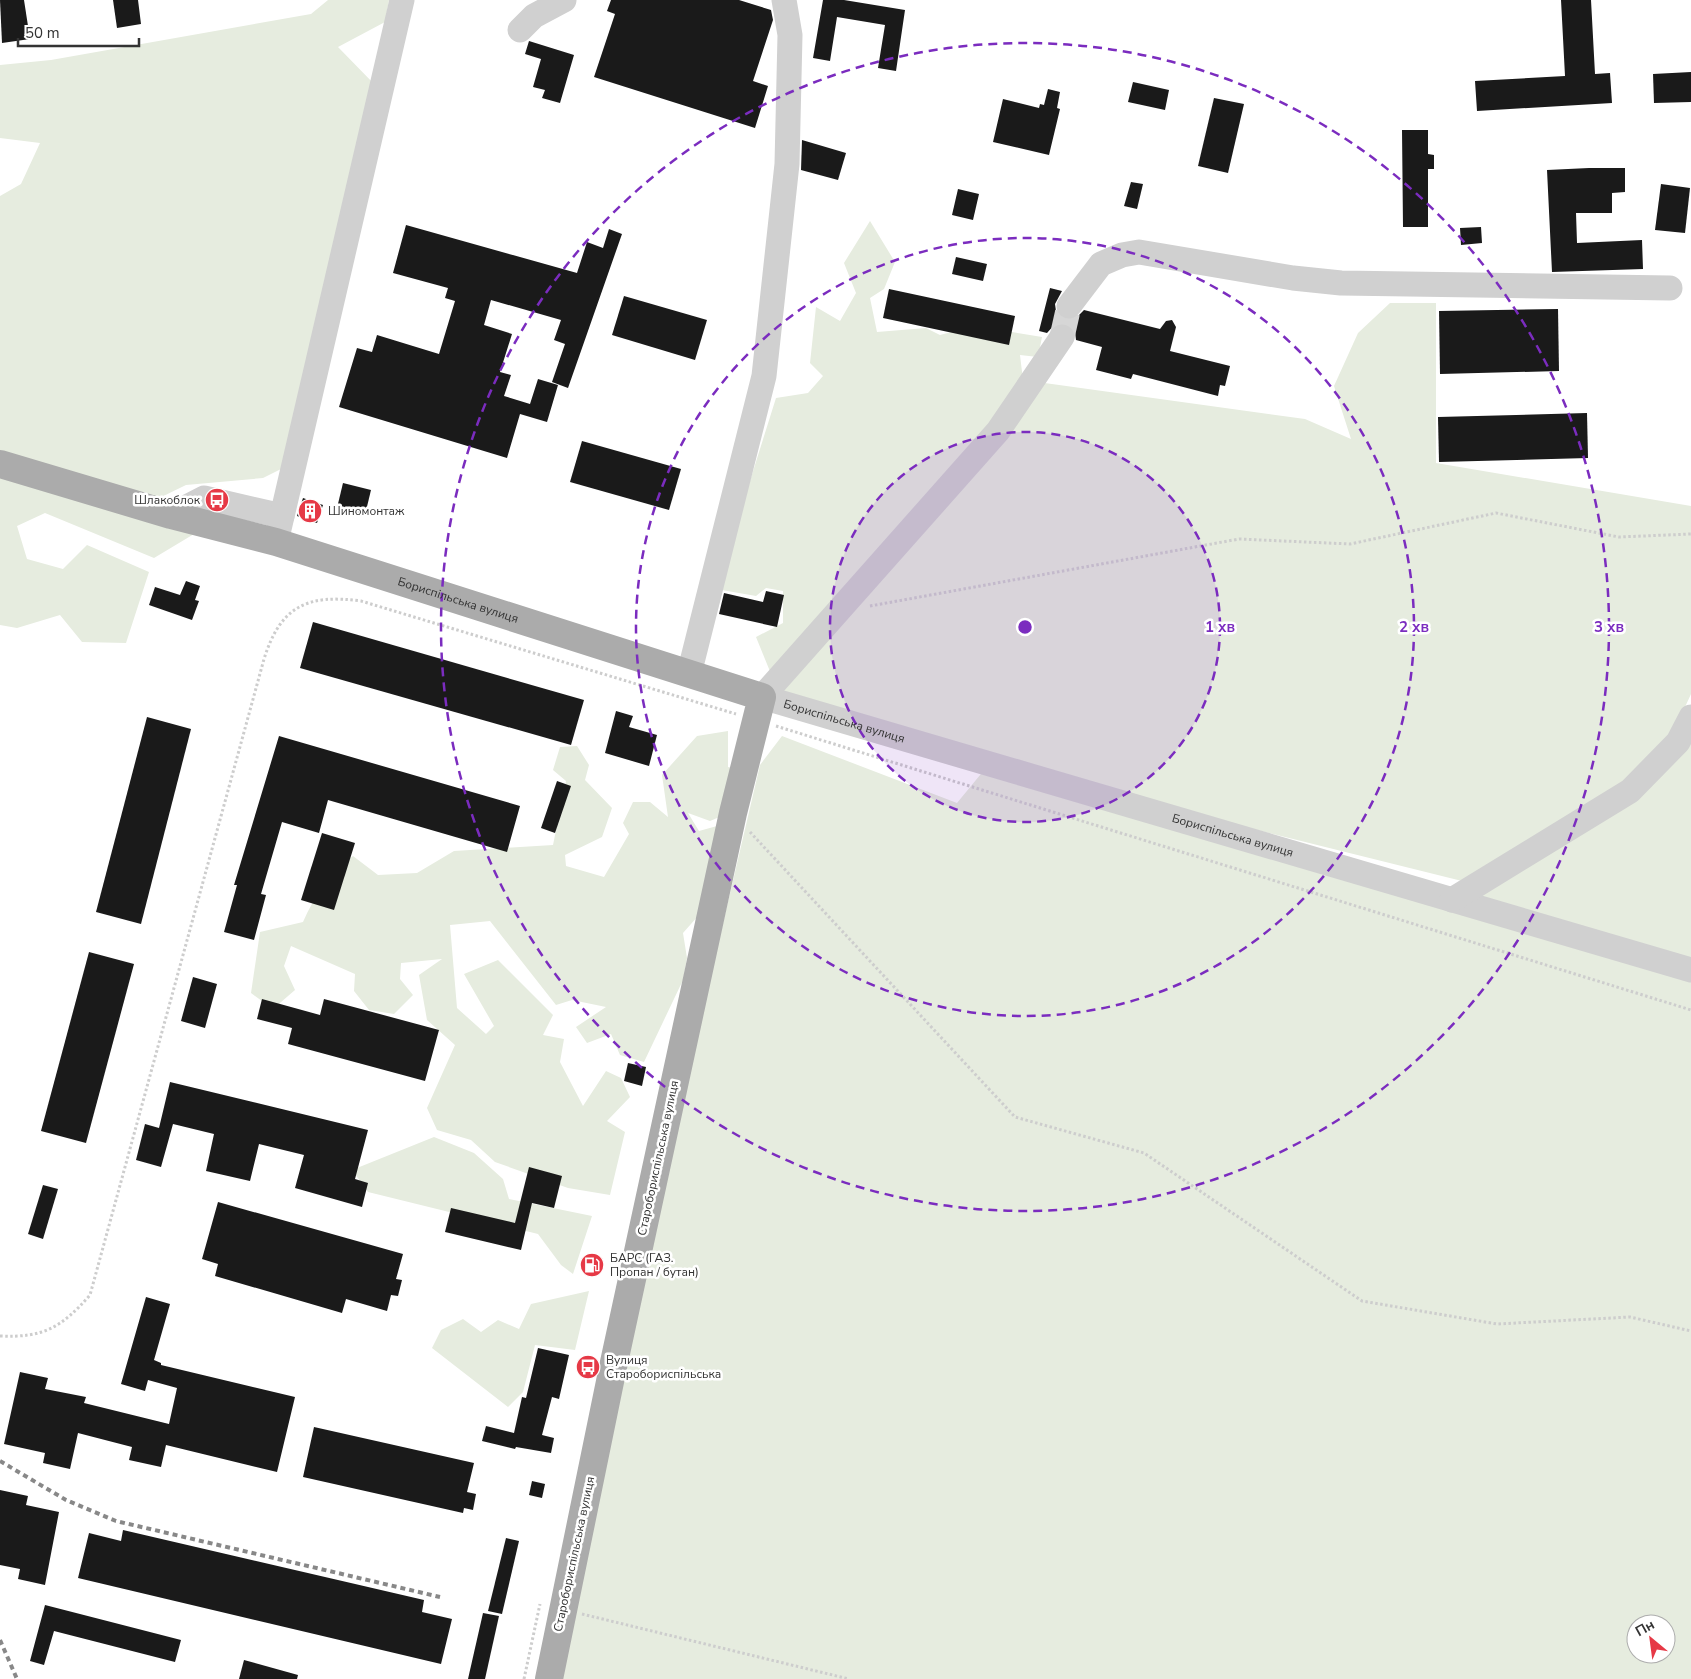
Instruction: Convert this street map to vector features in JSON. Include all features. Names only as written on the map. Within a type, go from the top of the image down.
[{"type":"main road","name":"Бориспільська вулиця","points":[[0,464],[171,515],[278,529],[689,674],[759,709]]},
{"type":"main road","name":"Старобориспільська вулиця","points":[[549,1679],[562,1610],[733,813],[759,709]]},
{"type":"street","points":[[278,529],[402,0]]},
{"type":"street","points":[[520,30],[534,16],[564,0]]},
{"type":"street","points":[[689,674],[764,376],[786,164],[790,35],[784,0]]},
{"type":"street","points":[[1070,306],[1101,264],[1122,255],[1139,252],[1293,278],[1341,283],[1670,288]]},
{"type":"street","points":[[759,709],[837,612],[998,431],[1062,337]]},
{"type":"street","name":"Бориспільська вулиця","points":[[759,709],[1452,900],[1691,970]]},
{"type":"street","points":[[1452,900],[1630,791],[1678,742],[1691,717]]},
{"type":"path","points":[[837,612],[1239,538],[1350,544],[1496,513],[1619,538],[1691,534]]},
{"type":"path","points":[[0,1336],[26,1337],[54,1328],[72,1316],[90,1295],[264,659],[272,634],[287,617],[308,601],[336,598],[361,601],[759,709],[1691,1010]]},
{"type":"path","points":[[733,813],[1014,1117],[1144,1153],[1362,1301],[1497,1324],[1630,1317],[1691,1331]]},
{"type":"path","points":[[562,1610],[849,1679]]},
{"type":"shaded area","points":[[328,0],[389,0],[385,22],[338,47],[377,87],[289,465],[263,478],[186,485],[147,504],[194,534],[154,558],[45,513],[17,526],[27,559],[63,569],[87,545],[149,572],[126,643],[82,642],[60,615],[17,628],[0,625],[0,196],[21,184],[40,143],[0,138],[0,65],[51,60],[311,14]]},
{"type":"shaded area","points":[[870,221],[895,262],[884,289],[870,298],[877,332],[926,328],[940,335],[974,326],[1042,337],[1038,357],[1020,355],[1023,380],[1305,419],[1351,439],[1334,386],[1358,333],[1390,303],[1436,303],[1436,463],[1691,506],[1691,694],[1673,733],[1626,786],[1470,883],[1097,790],[780,696],[756,637],[783,623],[783,591],[766,588],[756,596],[716,589],[776,398],[808,393],[823,376],[810,363],[816,307],[840,321],[856,293],[844,263]]},
{"type":"shaded area","points":[[728,731],[728,767],[741,770],[729,813],[710,821],[688,813],[699,831],[717,826],[706,907],[683,933],[687,958],[683,980],[644,1062],[620,1055],[611,1034],[587,1043],[576,1027],[606,1007],[572,1000],[556,1005],[490,921],[450,925],[457,1008],[486,1034],[494,1026],[464,974],[498,960],[553,1015],[543,1035],[564,1039],[560,1062],[583,1106],[606,1071],[621,1078],[630,1097],[607,1121],[625,1132],[610,1195],[568,1188],[495,1162],[471,1140],[437,1130],[427,1108],[455,1045],[427,1020],[419,975],[442,959],[401,963],[400,979],[413,995],[394,1014],[369,1010],[354,991],[355,974],[291,946],[284,966],[295,990],[273,1009],[251,993],[260,932],[303,922],[324,885],[353,856],[378,875],[417,873],[454,851],[553,845],[566,781],[553,770],[560,747],[577,746],[589,765],[585,780],[612,808],[602,837],[565,855],[566,866],[604,877],[629,834],[623,823],[633,802],[650,802],[668,817],[662,775],[697,736]]},
{"type":"shaded area","points":[[1691,732],[1691,1679],[552,1679],[624,1347],[760,765],[782,736],[957,803],[985,769],[1478,896]]},
{"type":"shaded area","points":[[434,1137],[474,1153],[503,1179],[509,1199],[592,1216],[573,1274],[561,1265],[538,1234],[368,1192],[352,1170]]},
{"type":"shaded area","points":[[589,1291],[575,1350],[535,1345],[523,1392],[508,1407],[432,1348],[441,1330],[463,1319],[481,1332],[498,1320],[519,1329],[531,1304]]},
{"type":"building","points":[[0,0],[24,0],[30,39],[2,43]]},
{"type":"building","points":[[113,0],[138,0],[141,24],[117,28]]},
{"type":"building","points":[[611,0],[739,0],[771,10],[773,20],[753,81],[768,86],[755,128],[594,77],[615,14],[607,11]]},
{"type":"building","points":[[823,0],[844,0],[905,10],[896,71],[878,68],[885,25],[837,17],[830,61],[813,58]]},
{"type":"building","points":[[1561,0],[1591,0],[1595,74],[1610,73],[1612,103],[1477,111],[1475,81],[1565,76]]},
{"type":"building","points":[[529,41],[574,55],[560,103],[542,98],[545,90],[533,87],[541,59],[525,54]]},
{"type":"building","points":[[1691,72],[1691,102],[1654,103],[1653,74]]},
{"type":"building","points":[[1133,82],[1169,90],[1165,110],[1128,102]]},
{"type":"building","points":[[1048,89],[1060,92],[1057,108],[1060,109],[1049,155],[993,142],[1003,99],[1039,108],[1040,104],[1044,105]]},
{"type":"building","points":[[1214,98],[1244,104],[1228,173],[1198,166]]},
{"type":"building","points":[[1402,130],[1428,130],[1428,154],[1434,155],[1434,169],[1428,169],[1428,227],[1403,227]]},
{"type":"building","points":[[802,140],[846,153],[838,180],[801,170]]},
{"type":"building","points":[[1625,168],[1625,192],[1612,193],[1612,213],[1576,213],[1577,243],[1642,240],[1643,269],[1552,272],[1547,170]]},
{"type":"building","points":[[1131,182],[1143,184],[1137,209],[1124,206]]},
{"type":"building","points":[[1661,184],[1690,188],[1685,233],[1655,230]]},
{"type":"building","points":[[958,189],[979,194],[973,220],[952,215]]},
{"type":"building","points":[[406,225],[577,273],[587,242],[603,248],[609,229],[622,234],[568,388],[552,382],[565,344],[554,340],[561,320],[491,300],[484,325],[512,334],[500,372],[511,375],[504,396],[530,404],[538,379],[558,385],[547,422],[520,414],[507,458],[339,407],[357,348],[372,352],[377,335],[439,354],[455,301],[445,298],[448,288],[393,273]]},
{"type":"building","points":[[1481,227],[1482,243],[1461,245],[1460,228]]},
{"type":"building","points":[[956,257],[987,264],[983,281],[952,274]]},
{"type":"building","points":[[1050,288],[1062,291],[1055,304],[1056,311],[1060,317],[1067,320],[1075,319],[1084,310],[1160,329],[1166,321],[1172,320],[1176,327],[1170,351],[1230,366],[1225,386],[1220,385],[1218,396],[1133,374],[1131,379],[1096,370],[1102,347],[1076,340],[1075,331],[1070,325],[1063,323],[1055,324],[1047,333],[1039,331]]},
{"type":"building","points":[[889,289],[1015,316],[1009,345],[883,318]]},
{"type":"building","points":[[624,296],[707,320],[695,360],[612,335]]},
{"type":"building","points":[[1558,309],[1559,371],[1440,374],[1439,311]]},
{"type":"building","points":[[1587,413],[1588,458],[1439,462],[1438,417]]},
{"type":"building","points":[[582,441],[681,469],[669,510],[570,482]]},
{"type":"building","points":[[343,483],[371,490],[365,515],[337,508]]},
{"type":"building","name":"Шиномонтаж","points":[[303,498],[323,505],[317,523],[297,516]]},
{"type":"building","points":[[186,581],[200,586],[195,600],[199,601],[192,620],[149,605],[155,587],[180,595]]},
{"type":"building","points":[[766,591],[784,595],[777,627],[719,614],[724,593],[763,602]]},
{"type":"building","points":[[313,622],[584,700],[571,745],[300,668]]},
{"type":"building","points":[[616,711],[633,716],[629,727],[657,735],[649,766],[605,753]]},
{"type":"building","points":[[147,717],[191,729],[141,924],[96,912]]},
{"type":"building","points":[[279,736],[520,806],[507,852],[328,800],[319,833],[282,822],[261,894],[266,895],[254,940],[224,932],[237,885],[234,885]]},
{"type":"building","points":[[557,781],[571,786],[555,833],[541,828]]},
{"type":"building","points":[[322,833],[355,843],[334,910],[301,900]]},
{"type":"building","points":[[89,952],[134,964],[86,1143],[41,1131]]},
{"type":"building","points":[[193,977],[217,984],[205,1028],[181,1021]]},
{"type":"building","points":[[262,999],[320,1015],[324,999],[439,1030],[425,1081],[288,1044],[292,1028],[257,1019]]},
{"type":"building","points":[[628,1063],[646,1067],[642,1086],[624,1081]]},
{"type":"building","points":[[170,1082],[368,1130],[355,1179],[368,1183],[362,1207],[295,1188],[304,1155],[259,1144],[250,1181],[206,1171],[214,1134],[173,1124],[161,1167],[136,1160],[145,1124],[159,1128]]},
{"type":"building","points":[[529,1167],[562,1176],[554,1208],[532,1203],[521,1250],[445,1232],[451,1208],[515,1223]]},
{"type":"building","points":[[43,1185],[58,1189],[43,1239],[28,1234]]},
{"type":"building","points":[[218,1202],[403,1254],[396,1279],[402,1280],[398,1296],[391,1295],[387,1311],[346,1299],[342,1313],[215,1276],[218,1264],[202,1259]]},
{"type":"building","points":[[146,1297],[170,1304],[154,1360],[161,1363],[161,1365],[295,1397],[277,1472],[166,1445],[161,1467],[129,1460],[132,1447],[78,1433],[70,1469],[43,1463],[45,1453],[4,1444],[20,1372],[48,1378],[45,1389],[86,1397],[84,1403],[169,1424],[177,1388],[148,1380],[145,1391],[121,1384]]},
{"type":"building","points":[[538,1348],[569,1355],[559,1399],[552,1397],[542,1435],[554,1438],[551,1453],[516,1447],[515,1449],[482,1441],[486,1426],[514,1433],[522,1397],[526,1398]]},
{"type":"building","points":[[314,1427],[474,1463],[467,1492],[476,1494],[473,1510],[464,1508],[463,1513],[303,1477]]},
{"type":"building","points":[[532,1481],[545,1484],[542,1498],[529,1495]]},
{"type":"building","points":[[0,1490],[28,1496],[26,1505],[59,1512],[45,1585],[18,1579],[20,1569],[0,1565]]},
{"type":"building","points":[[123,1530],[424,1600],[422,1612],[452,1619],[441,1664],[78,1578],[89,1533],[121,1541]]},
{"type":"building","points":[[506,1538],[519,1541],[502,1614],[488,1611]]},
{"type":"building","points":[[45,1605],[181,1640],[175,1662],[54,1631],[44,1665],[30,1661]]},
{"type":"building","points":[[483,1613],[499,1616],[485,1679],[468,1679]]},
{"type":"building","points":[[244,1660],[298,1675],[297,1679],[239,1679]]},
{"type":"tunnel","points":[[1062,337],[1069,306]]},
{"type":"railway","points":[[0,1461],[66,1500],[116,1521],[440,1597]]},
{"type":"railway","points":[[0,1640],[17,1679]]},
{"type":"place","name":"Шлакоблок","points":[[217,500]]},
{"type":"place","name":"Шиномонтаж","points":[[310,511]]},
{"type":"place","name":"БАРС (ГАЗ. Пропан / бутан)","points":[[592,1265]]},
{"type":"place","name":"Вулиця Старобориспільська","points":[[588,1367]]}]
